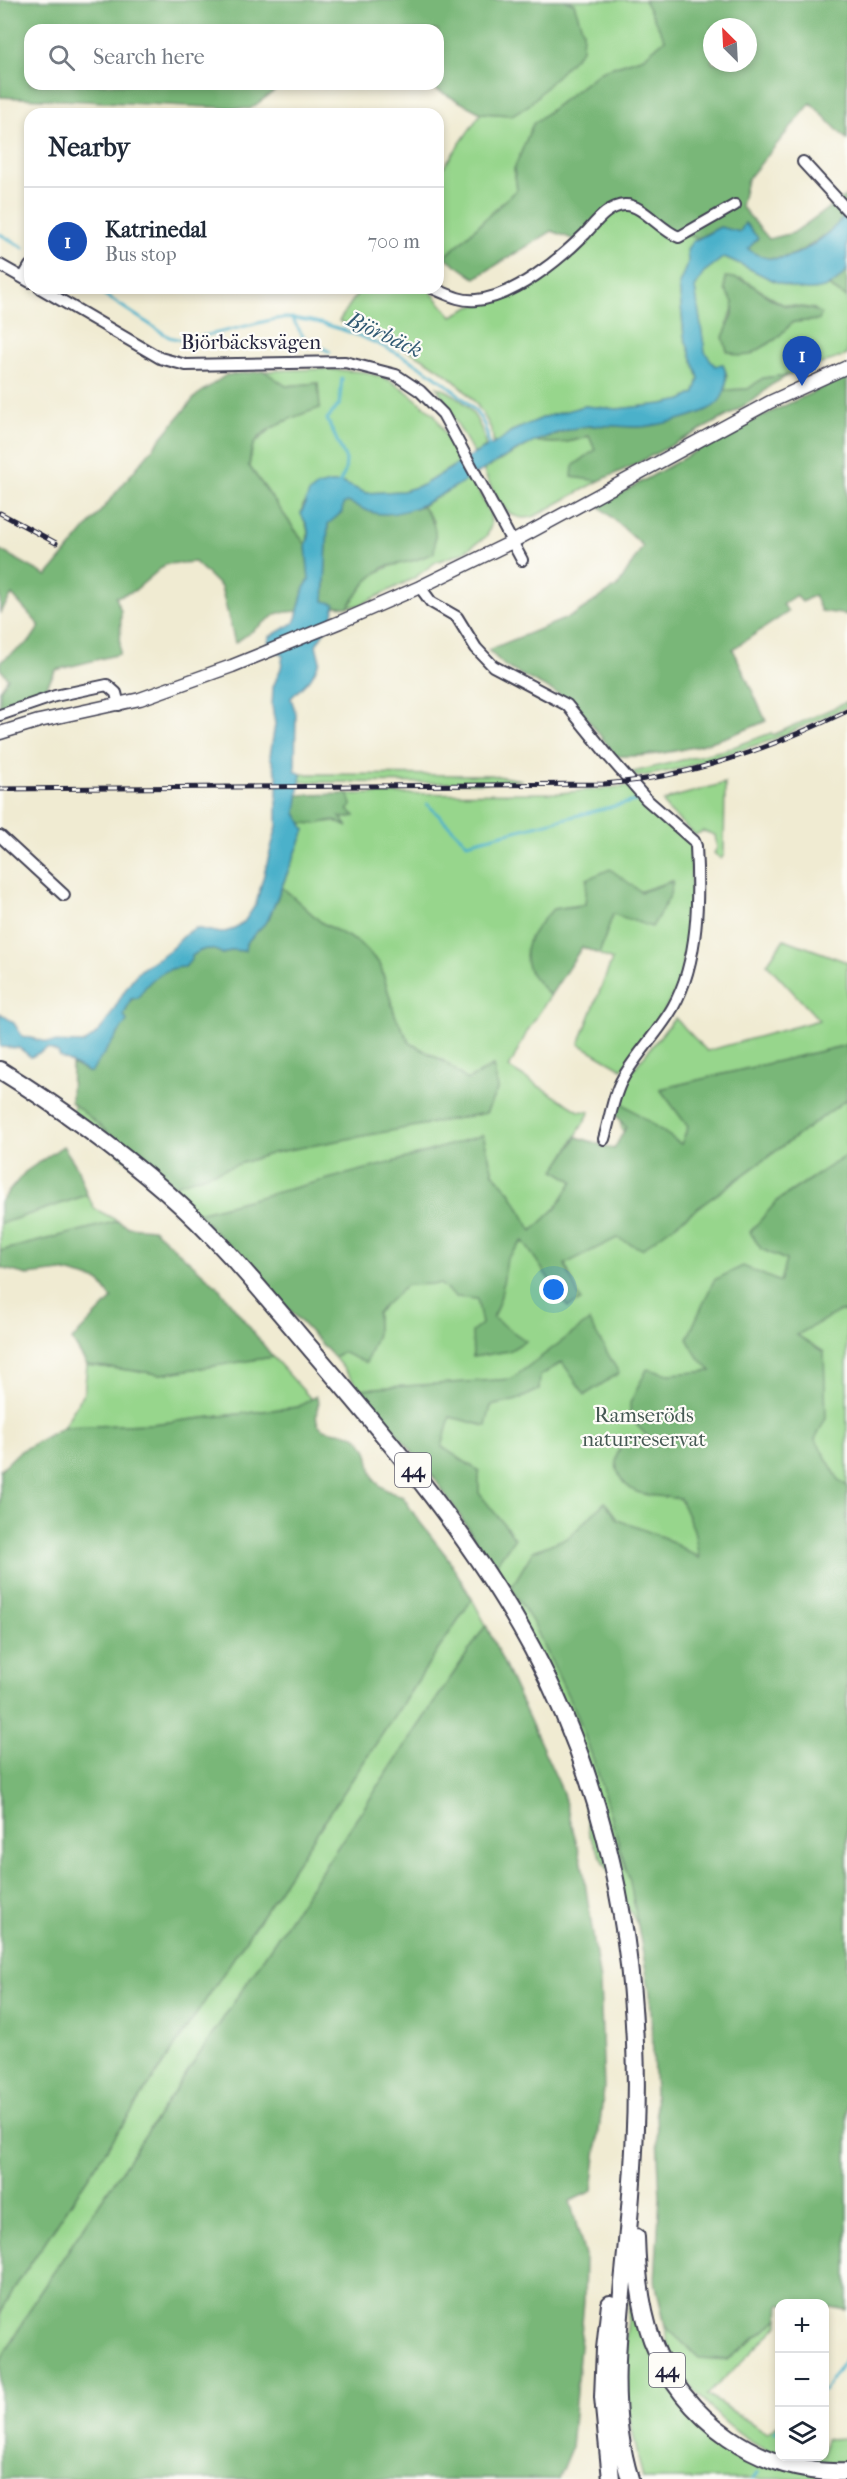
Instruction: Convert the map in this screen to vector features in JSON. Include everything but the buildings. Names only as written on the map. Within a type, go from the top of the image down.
[{"type":"main road","name":"44","points":[[0,1070],[20,1089],[161,1202],[236,1276],[372,1435],[445,1529],[497,1606],[548,1700],[578,1780],[604,1870],[617,1940],[625,2019],[627,2079],[624,2157],[603,2370],[605,2422],[611,2479]]},
{"type":"main road","name":"44","points":[[0,1083],[20,1089],[90,1131],[168,1194],[243,1270],[380,1430],[479,1561],[532,1648],[560,1707],[600,1816],[622,1907],[635,2044],[636,2247],[642,2302],[652,2340],[659,2357],[682,2394],[721,2432],[754,2452],[797,2467],[847,2472]]},
{"type":"main road","name":"44","points":[[630,2479],[618,2421],[616,2369],[634,2157]]},
{"type":"main road","name":"44","points":[[608,2448],[618,2479]]},
{"type":"street","points":[[803,162],[844,207]]},
{"type":"street","points":[[444,292],[463,299],[476,300],[506,292],[565,254],[604,213],[624,205],[636,207],[671,235],[679,237],[735,206]]},
{"type":"street","points":[[0,265],[24,279]]},
{"type":"street","name":"Björbäcksvägen","points":[[50,294],[160,358],[186,365],[345,362],[396,375],[420,390],[443,414],[522,560]]},
{"type":"street","points":[[0,733],[39,721],[119,705],[189,682],[340,622],[420,587],[512,542],[770,402],[847,367]]},
{"type":"street","points":[[420,587],[431,602],[457,617],[476,648],[493,666],[567,705],[610,759],[646,799],[694,841],[696,846],[697,903],[692,947],[685,979],[674,1006],[620,1084],[604,1139]]},
{"type":"street","points":[[0,715],[54,696],[107,685],[114,689],[119,705]]},
{"type":"street","points":[[0,836],[64,895]]},
{"type":"green space","points":[[0,0],[564,0],[574,3],[583,31],[582,50],[529,105],[512,115],[481,113],[437,90],[444,90],[444,24],[24,24],[24,90],[276,90],[251,108],[0,97]]},
{"type":"green space","points":[[564,0],[644,0],[666,39],[644,57],[601,71],[533,124],[514,169],[517,189],[444,259],[444,166],[481,113],[512,115],[574,4]]},
{"type":"green space","points":[[644,0],[847,0],[847,140],[811,103],[747,180],[741,206],[769,239],[793,233],[847,195],[845,217],[818,240],[799,252],[789,256],[768,258],[747,249],[745,224],[740,232],[720,227],[698,238],[669,231],[620,202],[577,241],[552,231],[475,278],[445,257],[517,189],[514,169],[533,124],[601,71],[644,57],[665,39]]},
{"type":"green space","points":[[620,202],[698,238],[692,242],[688,262],[679,284],[684,336],[699,378],[695,393],[682,400],[663,404],[617,409],[584,406],[545,417],[510,432],[493,444],[492,432],[483,414],[455,381],[419,356],[339,321],[357,294],[433,294],[452,316],[470,307],[522,291],[565,257]]},
{"type":"green space","points":[[724,257],[789,286],[815,289],[827,285],[847,298],[847,355],[789,375],[763,378],[748,389],[725,390],[727,375],[723,364],[715,367],[705,353],[695,288],[704,272]],"holes":[[[741,278],[782,304],[815,309],[819,320],[793,322],[776,339],[750,355],[727,323]]]},
{"type":"green space","points":[[847,270],[847,298],[827,285],[836,281]]},
{"type":"green space","points":[[725,277],[751,284],[784,305],[817,311],[821,314],[819,320],[793,322],[776,339],[750,355],[740,356],[727,351],[723,337],[733,314],[733,302],[725,290]]},
{"type":"green space","points":[[322,369],[366,372],[389,380],[405,390],[435,415],[460,462],[423,485],[403,491],[366,493],[343,483],[330,483],[303,505],[301,514],[307,529],[306,545],[249,466],[253,445],[272,428],[296,416],[318,383],[286,386],[264,371]]},
{"type":"green space","points":[[264,371],[286,386],[318,383],[320,408],[282,422],[264,433],[253,446],[249,466],[306,545],[309,580],[304,588],[298,611],[278,613],[235,643],[221,587],[195,562],[166,564],[134,591],[116,597],[121,611],[120,654],[56,670],[46,687],[0,707],[0,690],[8,678],[0,669],[0,662],[30,641],[40,626],[12,595],[0,613],[0,550],[47,576],[196,396],[226,375]]},
{"type":"green space","points":[[789,375],[731,414],[599,481],[572,477],[573,466],[595,450],[589,436],[562,443],[535,441],[581,426],[639,427],[719,401],[725,390],[748,389],[763,378]]},
{"type":"green space","points":[[847,376],[847,615],[821,611],[814,595],[802,602],[796,595],[783,604],[788,612],[733,649],[766,721],[730,736],[693,747],[655,754],[616,756],[582,712],[568,699],[506,667],[488,650],[572,616],[618,586],[643,546],[599,506],[731,431]]},
{"type":"green space","points":[[437,387],[455,396],[470,410],[480,427],[486,447],[474,454]]},
{"type":"green space","points":[[589,436],[595,450],[573,466],[591,479],[599,481],[535,516],[516,517],[508,512],[496,497],[483,470],[535,441],[562,443]]},
{"type":"green space","points":[[471,477],[490,514],[491,525],[487,536],[462,553],[436,562],[414,578],[360,605],[348,607],[369,579],[383,569],[416,560],[434,522],[422,506]]},
{"type":"green space","points":[[348,502],[368,510],[384,513],[400,512],[422,506],[433,523],[435,538],[434,553],[416,560],[384,567],[366,582],[348,607],[334,606],[324,601],[328,524],[343,503]]},
{"type":"green space","points":[[847,702],[847,707],[772,740],[679,769],[638,777],[633,774],[633,772],[728,749],[771,733],[773,735]]},
{"type":"green space","points":[[301,774],[491,775],[522,780],[483,783],[300,782]]},
{"type":"green space","points":[[725,783],[724,855],[721,859],[714,853],[717,848],[715,835],[703,831],[695,835],[667,809],[663,802]]},
{"type":"green space","name":"Ramseröds naturreservat","points":[[629,786],[692,845],[690,912],[680,983],[648,1040],[622,1069],[579,1044],[612,960],[599,954],[613,914],[672,881],[643,891],[553,909],[529,971],[550,996],[528,1030],[509,1068],[579,1111],[590,1112],[556,1170],[573,1181],[556,1208],[531,1232],[510,1192],[493,1174],[483,1135],[458,1143],[525,1240],[627,1146],[620,1122],[620,1106],[716,1195],[847,1099],[847,1155],[778,1200],[761,1249],[786,1260],[847,1306],[847,2012],[683,1982],[636,1922],[589,1834],[579,1764],[520,1617],[455,1508],[409,1441],[367,1389],[360,1389],[334,1357],[338,1355],[282,1295],[72,1113],[86,1068],[250,936],[381,1021],[450,1093],[493,1066],[467,1080],[445,1062],[410,1043],[395,1015],[380,964],[358,942],[322,923],[282,887],[305,830],[301,823],[334,822],[347,825],[339,816],[354,815],[348,810],[351,806],[349,794],[560,793]]},
{"type":"green space","points":[[349,794],[351,806],[348,810],[355,816],[340,817],[348,827],[333,820],[317,824],[301,823],[296,813],[298,795]]},
{"type":"green space","points":[[610,869],[641,892],[673,881],[669,898],[652,927],[613,914],[599,954],[582,947],[550,996],[529,970],[526,961],[531,936],[553,909],[585,905],[587,879]]},
{"type":"green space","points":[[282,887],[322,923],[358,942],[380,964],[395,1015],[410,1043],[445,1062],[467,1080],[493,1066],[498,1088],[486,1113],[273,1153],[172,1186],[71,1102],[72,1064],[88,1072],[126,1021],[124,1015],[132,998],[138,998],[156,976],[186,963],[191,960],[192,956],[203,950],[210,949],[223,954],[232,950],[244,951],[246,943],[268,920]]},
{"type":"green space","points":[[784,939],[847,962],[847,1045],[660,1089],[689,1127],[681,1145],[619,1101],[628,1076],[675,1018],[707,1051],[819,1020],[767,964]]},
{"type":"green space","points":[[847,1045],[847,1099],[642,1249],[617,1238],[565,1264],[581,1301],[568,1307],[523,1241],[507,1259],[501,1296],[493,1318],[526,1341],[509,1351],[473,1357],[472,1332],[482,1324],[477,1299],[456,1297],[440,1284],[407,1285],[377,1313],[377,1334],[366,1363],[342,1352],[334,1357],[198,1213],[393,1162],[483,1135],[493,1173],[510,1192],[532,1231],[556,1208],[573,1181],[555,1170],[577,1137],[614,1149],[626,1127],[615,1114],[619,1101],[681,1144],[688,1127],[660,1089]]},
{"type":"green space","points":[[63,1146],[77,1167],[87,1195],[0,1224],[0,1202],[25,1172]]},
{"type":"green space","points":[[847,1155],[847,1312],[840,1311],[797,1335],[824,1352],[826,1418],[815,1439],[839,1480],[847,1486],[847,2310],[829,2307],[829,2299],[775,2299],[775,2322],[728,2360],[699,2358],[665,2326],[655,2281],[660,2196],[650,1993],[630,1882],[596,1767],[578,1717],[533,1623],[511,1588],[533,1551],[569,1537],[605,1502],[618,1520],[665,1538],[699,1558],[694,1530],[680,1499],[647,1495],[630,1488],[620,1477],[616,1464],[617,1457],[622,1444],[650,1439],[630,1418],[630,1403],[647,1369],[669,1374],[711,1371],[697,1356],[687,1339],[714,1280],[743,1266],[780,1282],[786,1260],[761,1249],[750,1232],[778,1200]]},
{"type":"green space","points":[[87,1195],[95,1209],[118,1221],[0,1251],[0,1224]]},
{"type":"green space","points":[[118,1221],[128,1227],[153,1229],[218,1287],[273,1357],[161,1374],[87,1365],[72,1340],[112,1299],[99,1281],[62,1271],[27,1275],[1,1268],[0,1251]]},
{"type":"green space","points":[[589,1321],[619,1373],[585,1395],[562,1362],[540,1376],[539,1390],[517,1400],[491,1406],[486,1426],[450,1417],[442,1447],[479,1471],[479,1493],[515,1538],[494,1567],[435,1479],[360,1389],[511,1379]]},
{"type":"green space","points":[[273,1357],[312,1400],[298,1407],[152,1424],[63,1427],[84,1393],[87,1365],[161,1374]]},
{"type":"green space","points":[[316,1396],[319,1402],[316,1415],[318,1423],[322,1428],[352,1435],[365,1446],[374,1477],[388,1491],[403,1497],[448,1558],[472,1599],[17,2284],[0,2315],[0,1470],[19,1452],[63,1427],[152,1424],[298,1407]]},
{"type":"green space","points":[[472,1599],[486,1625],[37,2297],[0,2363],[0,2315],[17,2284]]},
{"type":"green space","points":[[486,1625],[562,1790],[582,1862],[600,1982],[604,2088],[592,2191],[570,2201],[585,2256],[584,2301],[571,2448],[558,2479],[0,2479],[0,2363],[37,2297]]},
{"type":"green space","points":[[632,2283],[696,2420],[722,2442],[748,2456],[847,2479],[643,2479],[625,2398],[626,2337]]},
{"type":"green space","points":[[775,2322],[775,2329],[707,2395],[767,2433],[775,2427],[775,2453],[746,2438],[713,2411],[698,2395],[675,2361],[668,2345],[665,2326],[681,2339],[728,2360]]},
{"type":"green space","points":[[847,2438],[847,2463],[808,2461],[829,2461],[829,2439]]},
{"type":"water","points":[[847,213],[847,270],[833,283],[819,289],[803,290],[787,286],[724,257],[704,272],[695,288],[705,352],[715,366],[723,364],[726,377],[722,396],[707,410],[672,422],[636,427],[588,426],[548,436],[517,450],[432,500],[405,511],[381,514],[367,511],[348,502],[343,504],[342,512],[328,524],[324,601],[335,604],[332,619],[316,645],[320,661],[311,678],[291,698],[296,714],[295,770],[301,774],[296,813],[305,830],[268,920],[246,943],[245,951],[232,950],[223,954],[210,949],[203,950],[192,956],[185,967],[170,969],[152,980],[138,998],[131,999],[124,1015],[127,1021],[91,1072],[60,1057],[58,1053],[48,1048],[31,1057],[19,1048],[0,1047],[0,1013],[14,1023],[22,1036],[47,1042],[84,1043],[100,1029],[134,977],[142,969],[196,928],[221,933],[231,930],[244,922],[256,904],[277,826],[277,776],[270,756],[275,724],[272,706],[273,687],[281,668],[283,655],[268,644],[269,637],[295,622],[304,588],[309,580],[306,545],[309,536],[307,525],[301,514],[309,493],[318,486],[330,483],[343,483],[366,493],[403,491],[423,485],[503,439],[510,432],[545,417],[585,406],[617,409],[682,400],[695,393],[699,378],[684,336],[679,284],[688,262],[687,249],[692,242],[720,227],[740,232],[745,223],[758,238],[748,249],[761,256],[775,259],[788,257],[815,243]]},
{"type":"waterway","name":"Björbäck","points":[[0,234],[24,248]]},
{"type":"waterway","name":"Björbäck","points":[[103,294],[169,337],[182,340],[286,318],[336,327],[364,338],[420,366],[466,401],[483,422],[489,449]]},
{"type":"waterway","points":[[292,318],[304,338],[330,352]]},
{"type":"waterway","points":[[339,484],[345,472],[346,460],[327,419],[339,405],[342,379]]},
{"type":"waterway","points":[[427,804],[467,843],[639,800]]},
{"type":"waterway","points":[[829,2383],[847,2356]]},
{"type":"waterway","points":[[752,2479],[758,2473]]},
{"type":"railway","points":[[0,513],[56,543]]},
{"type":"railway","points":[[0,789],[604,784],[668,775],[729,759],[759,749],[847,711]]},
{"type":"place","name":"Katrinedal","points":[[802,386]]}]
